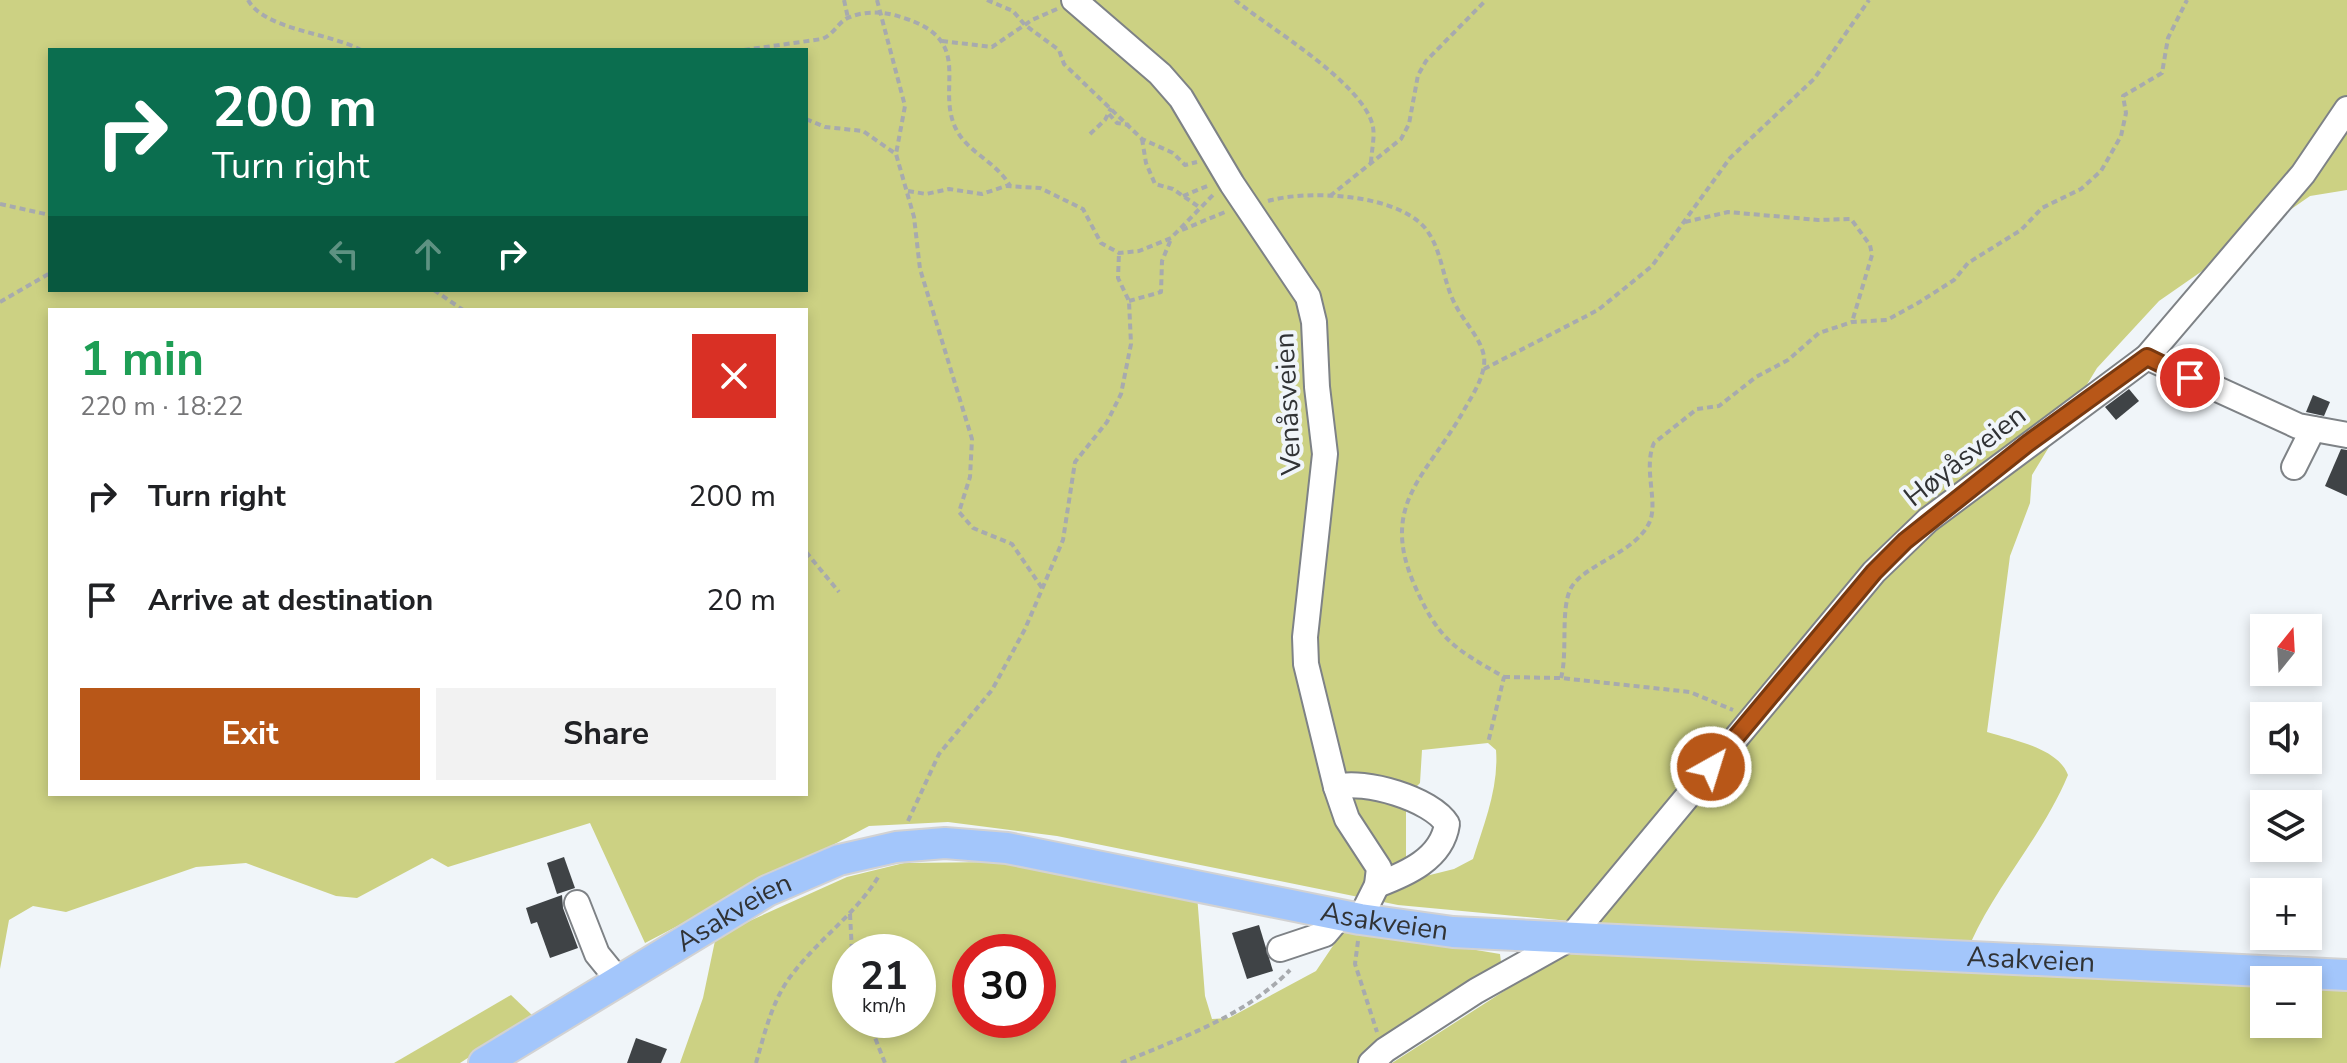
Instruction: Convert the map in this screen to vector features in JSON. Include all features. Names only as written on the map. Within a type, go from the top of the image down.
[{"type":"main road","name":"Asakveien","points":[[484,1063],[731,912],[803,874],[839,860],[896,847],[945,843],[1007,848],[1351,916],[1453,932],[2347,975]]},
{"type":"street","name":"Venåsveien","points":[[1070,2],[1171,86],[1301,284],[1314,322],[1317,387],[1325,454],[1305,637],[1306,664],[1336,787],[1347,819],[1379,868],[1377,885]]},
{"type":"street","name":"Høyåsveien","points":[[1569,939],[1752,718],[1905,541],[2027,444],[2147,357],[2303,174],[2347,109]]},
{"type":"street","points":[[2147,357],[2254,407],[2313,429],[2347,435]]},
{"type":"street","points":[[2294,467],[2313,429]]},
{"type":"street","points":[[1288,957],[1351,916],[1377,885],[1425,862],[1446,834],[1447,824],[1440,812],[1406,796],[1349,784],[1336,787]]},
{"type":"street","points":[[577,903],[597,954],[619,981]]},
{"type":"street","points":[[1378,1057],[1476,991],[1569,939]]},
{"type":"path","points":[[248,0],[253,10],[267,20],[318,32],[356,48]]},
{"type":"path","points":[[844,0],[848,18]]},
{"type":"path","points":[[877,0],[894,75],[905,106],[896,154],[914,217],[920,269],[972,439],[970,477],[959,512],[963,521],[973,528],[1012,544],[1042,588]]},
{"type":"path","points":[[987,0],[1013,11],[1025,25],[1059,50],[1064,64],[1142,139],[1173,153],[1189,166],[1215,152]]},
{"type":"path","points":[[1235,0],[1314,58],[1363,106],[1373,126],[1371,164]]},
{"type":"path","points":[[1330,196],[1391,150],[1405,131],[1414,88],[1426,61],[1486,0]]},
{"type":"path","points":[[1484,369],[1554,335],[1626,290],[1652,266],[1746,139],[1814,79],[1869,0]]},
{"type":"path","points":[[1561,678],[1566,659],[1567,602],[1572,587],[1625,549],[1650,522],[1653,507],[1649,480],[1654,443],[1697,409],[1719,406],[1765,371],[1788,360],[1811,338],[1852,322],[1887,320],[1918,303],[1954,280],[1968,263],[2021,230],[2042,208],[2091,181],[2121,136],[2126,113],[2123,96],[2162,73],[2168,38],[2187,0]]},
{"type":"path","points":[[939,40],[992,47],[1025,25],[1070,2]]},
{"type":"path","points":[[758,48],[822,39],[833,34],[848,18],[881,12],[920,24],[939,40],[951,74],[950,112],[957,131],[1010,186]]},
{"type":"path","points":[[1090,134],[1111,108]]},
{"type":"path","points":[[1109,114],[1117,123],[1129,125]]},
{"type":"path","points":[[808,120],[825,127],[863,131],[896,154]]},
{"type":"path","points":[[1142,139],[1146,163],[1155,184],[1199,207]]},
{"type":"path","points":[[907,190],[926,194],[949,189],[982,194],[1010,186],[1040,188],[1083,209],[1101,243],[1119,253],[1139,251],[1171,238],[1239,193]]},
{"type":"path","points":[[1183,196],[1239,193],[1279,198],[1330,196],[1383,205],[1422,225],[1430,234],[1454,304],[1481,347],[1484,369],[1449,436],[1410,495],[1400,523],[1400,547],[1421,600],[1446,641],[1504,677],[1561,678],[1690,692],[1752,718]]},
{"type":"path","points":[[1180,231],[1199,207],[1239,193]]},
{"type":"path","points":[[0,204],[48,215]]},
{"type":"path","points":[[1683,222],[1728,212],[1818,220],[1851,219],[1870,245],[1872,255],[1852,322]]},
{"type":"path","points":[[1129,301],[1161,292],[1160,269],[1171,238]]},
{"type":"path","points":[[756,1063],[771,1016],[792,973],[874,885],[896,847],[927,774],[953,735],[992,690],[1025,629],[1065,531],[1075,462],[1107,422],[1121,394],[1131,344],[1129,301],[1118,278],[1119,253]]},
{"type":"path","points":[[0,302],[48,274]]},
{"type":"path","points":[[437,292],[460,308]]},
{"type":"path","points":[[808,554],[839,592]]},
{"type":"path","points":[[1488,743],[1504,677]]},
{"type":"path","points":[[850,914],[851,934]]},
{"type":"path","points":[[1351,916],[1355,964],[1378,1057]]},
{"type":"path","points":[[1121,1063],[1229,1015],[1288,957]]},
{"type":"path","points":[[875,1038],[885,1063]]},
{"type":"green space","points":[[0,0],[2347,0],[2347,190],[2310,196],[2159,301],[2097,368],[2032,475],[2030,503],[2010,556],[1987,732],[2045,752],[2063,766],[2068,775],[2046,818],[1994,899],[1971,942],[1613,925],[1398,905],[1057,836],[948,822],[869,826],[645,943],[590,823],[448,867],[432,858],[357,898],[336,896],[246,863],[196,867],[66,912],[33,906],[9,920],[0,969]],"holes":[[[1488,743],[1496,750],[1495,778],[1473,859],[1454,869],[1410,880],[1406,873],[1406,797],[1420,783],[1422,750]]]},
{"type":"green space","points":[[999,862],[1197,895],[1205,996],[1212,1019],[1229,1018],[1316,971],[1345,928],[1500,954],[1501,962],[1412,1016],[1357,1063],[680,1063],[703,998],[716,936],[847,877],[904,863]]},
{"type":"green space","points":[[1565,952],[2250,984],[2250,1038],[2322,1038],[2322,989],[2347,991],[2347,1063],[1392,1063]]},
{"type":"green space","points":[[511,995],[533,1016],[460,1063],[394,1063]]},
{"type":"building","points":[[2129,389],[2139,401],[2116,420],[2105,407]]},
{"type":"building","points":[[2313,395],[2330,402],[2324,416],[2306,412]]},
{"type":"building","points":[[2341,449],[2347,450],[2347,496],[2325,486]]},
{"type":"building","points":[[564,857],[575,888],[557,894],[547,863]]},
{"type":"building","points":[[562,895],[563,908],[578,948],[550,958],[537,922],[531,924],[526,908]]},
{"type":"building","points":[[1259,925],[1273,971],[1247,979],[1232,933]]},
{"type":"building","points":[[636,1038],[667,1049],[661,1063],[627,1063]]},
{"type":"route","points":[[1711,767],[1874,572],[1928,520],[2147,357],[2190,378]]}]
